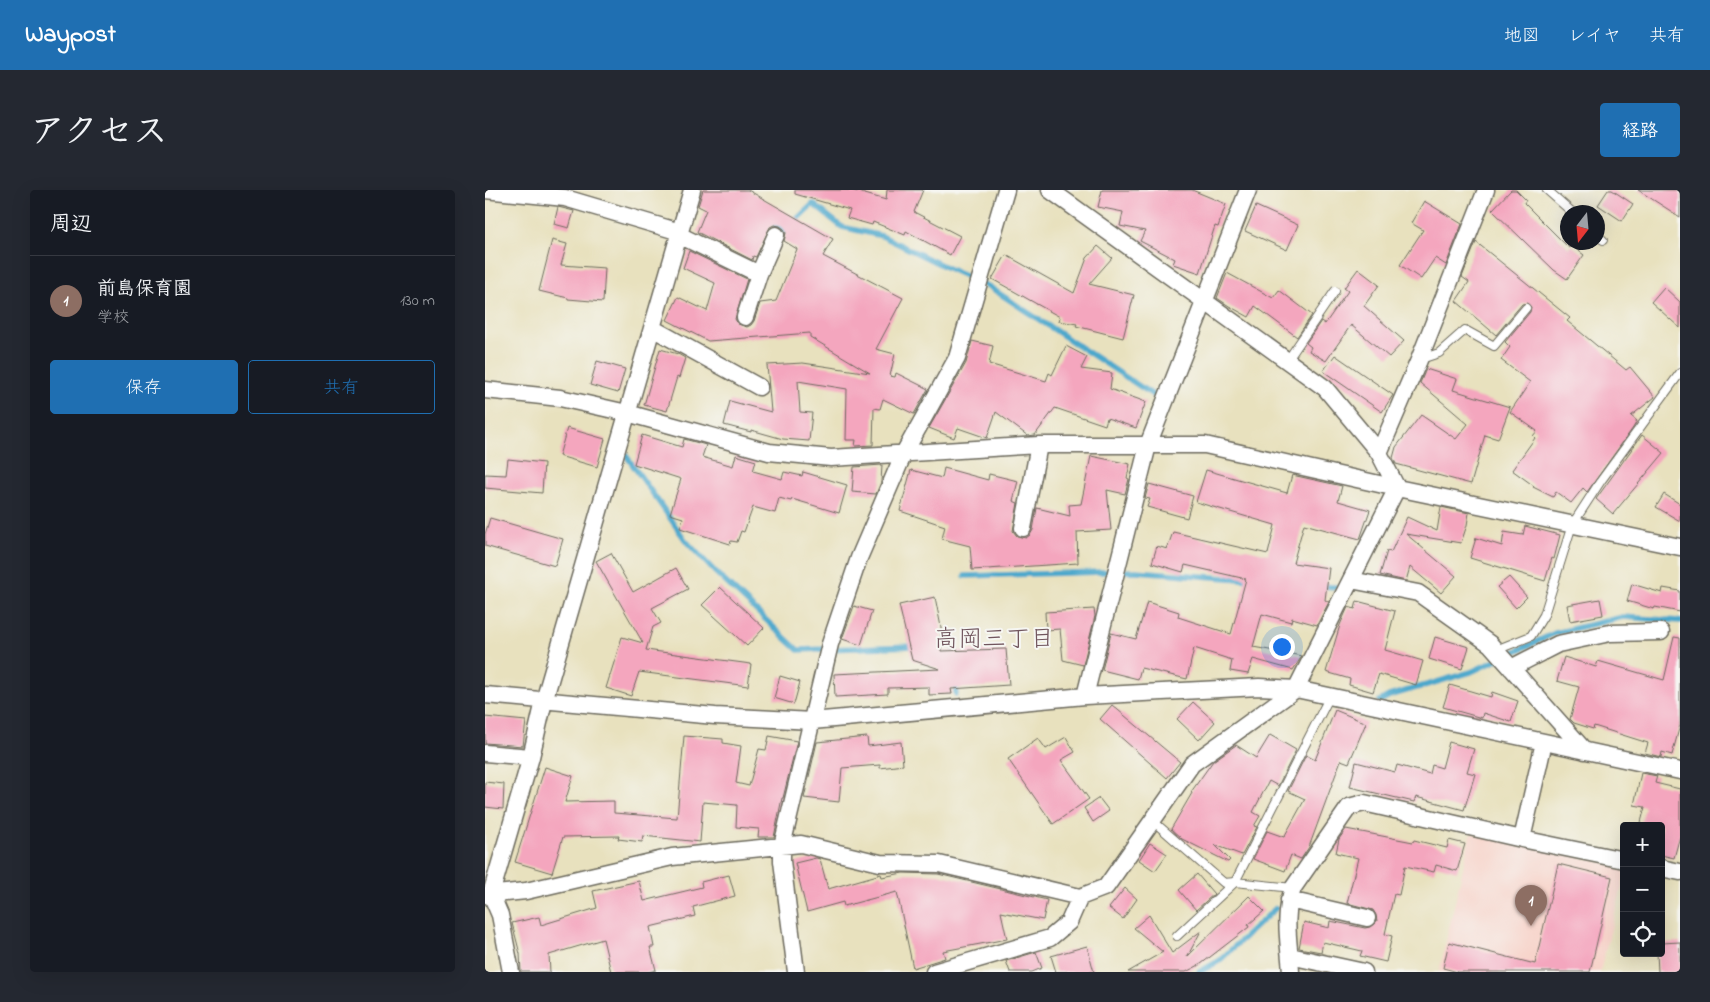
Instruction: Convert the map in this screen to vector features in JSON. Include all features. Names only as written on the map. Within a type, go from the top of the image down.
[{"type":"street","points":[[485,190],[565,198],[680,233],[759,274]]},
{"type":"street","points":[[511,972],[500,915],[488,894],[531,757],[545,701],[627,412],[692,190]]},
{"type":"street","points":[[797,972],[782,861],[783,846],[830,644],[859,558],[904,453],[957,358],[1006,190]]},
{"type":"street","points":[[1050,190],[1325,388],[1379,453],[1397,488]]},
{"type":"street","points":[[1085,696],[1148,445],[1248,190]]},
{"type":"street","points":[[1379,453],[1419,360],[1486,190]]},
{"type":"street","points":[[745,317],[759,274],[776,234]]},
{"type":"street","points":[[652,328],[759,387]]},
{"type":"street","points":[[485,390],[561,398],[627,412],[769,452],[831,458],[1039,445],[1205,445],[1397,488],[1680,547]]},
{"type":"street","points":[[1023,528],[1039,445]]},
{"type":"street","points":[[488,894],[526,891],[672,857],[801,844],[880,862],[939,864],[1081,897],[1106,887],[1192,764],[1296,689],[1397,488]]},
{"type":"street","points":[[1351,580],[1418,593],[1503,658],[1585,750]]},
{"type":"street","points":[[1503,658],[1610,632],[1661,632]]},
{"type":"street","points":[[485,694],[715,716],[812,721],[1085,696],[1259,687],[1296,689],[1680,771]]},
{"type":"street","points":[[1522,839],[1544,742]]},
{"type":"street","points":[[485,753],[531,757]]},
{"type":"street","points":[[1365,972],[1290,964],[1286,920],[1291,894],[1349,807],[1364,803],[1620,859]]},
{"type":"street","points":[[1665,869],[1680,872]]},
{"type":"street","points":[[1291,894],[1367,918]]},
{"type":"street","points":[[934,972],[1049,938],[1069,922],[1081,897]]},
{"type":"lane","points":[[1547,190],[1564,205]]},
{"type":"lane","points":[[1287,361],[1335,291]]},
{"type":"lane","points":[[1419,360],[1439,353],[1465,330],[1494,346],[1527,308]]},
{"type":"lane","points":[[1503,658],[1531,636],[1543,615],[1572,524],[1600,482],[1680,373]]},
{"type":"lane","points":[[1177,936],[1235,882],[1330,696]]},
{"type":"lane","points":[[1153,821],[1224,883],[1235,882],[1291,894]]},
{"type":"shaded area","points":[[1471,833],[1620,866],[1620,895],[1600,972],[1439,972]]},
{"type":"building","points":[[703,190],[748,190],[833,239],[823,256],[903,298],[876,349],[895,354],[890,376],[895,377],[896,373],[928,389],[914,414],[883,399],[880,409],[874,408],[873,445],[855,446],[856,440],[846,440],[847,389],[798,381],[800,412],[812,413],[809,441],[783,439],[724,425],[730,401],[771,412],[767,365],[803,363],[870,373],[810,337],[810,333],[708,341],[667,320],[678,297],[707,311],[715,283],[683,268],[689,251],[747,279],[735,319],[738,324],[747,327],[754,321],[760,303],[776,301],[797,249],[784,241],[786,233],[780,226],[774,225],[770,227],[756,257],[753,256],[752,260],[697,232],[706,210],[698,206]]},
{"type":"building","points":[[795,190],[851,190],[886,200],[887,190],[923,190],[914,212],[960,236],[950,255],[906,231],[905,235],[873,222],[872,225],[847,218],[850,210],[795,194]]},
{"type":"building","points":[[1102,190],[1192,190],[1226,204],[1218,227],[1215,226],[1200,273],[1173,264],[1175,259],[1140,241],[1145,231],[1120,226],[1123,212],[1098,207]]},
{"type":"building","points":[[1511,190],[1516,190],[1526,200],[1524,203],[1560,239],[1560,250],[1578,250],[1584,255],[1567,279],[1554,270],[1492,210]]},
{"type":"building","points":[[1608,190],[1612,190],[1633,204],[1622,221],[1605,210],[1605,205],[1598,205]]},
{"type":"building","points":[[1638,190],[1680,190],[1680,217]]},
{"type":"building","points":[[1424,201],[1462,224],[1446,265],[1435,258],[1421,279],[1400,265],[1423,230],[1411,223]]},
{"type":"building","points":[[1256,206],[1298,225],[1287,250],[1245,231]]},
{"type":"building","points":[[558,207],[574,211],[569,228],[554,224]]},
{"type":"building","points":[[552,240],[567,244],[561,265],[605,268],[603,302],[568,299],[539,291]]},
{"type":"building","points":[[1476,242],[1570,318],[1567,321],[1626,370],[1630,367],[1655,397],[1631,416],[1637,421],[1633,428],[1587,492],[1583,488],[1571,503],[1556,492],[1553,497],[1533,487],[1512,470],[1535,438],[1533,436],[1537,431],[1510,412],[1530,382],[1501,360],[1510,347],[1505,342],[1530,312],[1531,307],[1527,303],[1522,304],[1496,335],[1456,301],[1469,282],[1462,277]]},
{"type":"building","points":[[1098,246],[1112,258],[1089,284],[1134,295],[1123,338],[1076,326],[1077,324],[1059,321],[1060,317],[992,279],[1006,255],[1074,293],[1087,258]]},
{"type":"building","points":[[1358,269],[1379,285],[1364,306],[1404,341],[1389,357],[1351,325],[1326,361],[1309,351],[1311,347],[1306,343],[1321,321],[1325,324],[1348,291],[1344,288]]},
{"type":"building","points":[[1227,273],[1273,298],[1279,290],[1312,315],[1297,337],[1255,306],[1249,317],[1217,298]]},
{"type":"building","points":[[1664,287],[1680,302],[1680,328],[1651,302]]},
{"type":"building","points":[[972,341],[993,346],[989,364],[1046,381],[1049,373],[1052,375],[1066,346],[1087,357],[1081,369],[1112,373],[1110,389],[1146,402],[1136,428],[1107,418],[1105,425],[1055,408],[1035,435],[1028,436],[996,412],[987,438],[958,428],[954,438],[929,428],[966,363]]},
{"type":"building","points":[[660,349],[685,358],[667,411],[644,405]]},
{"type":"building","points":[[1335,355],[1393,395],[1382,412],[1323,371]]},
{"type":"building","points":[[597,361],[625,369],[618,393],[590,385]]},
{"type":"building","points":[[1426,369],[1457,379],[1453,390],[1510,407],[1498,439],[1485,435],[1471,484],[1396,464],[1393,458],[1396,447],[1421,415],[1456,439],[1468,424],[1420,383]]},
{"type":"building","points":[[567,428],[605,439],[597,467],[559,456]]},
{"type":"building","points":[[642,435],[682,447],[684,439],[706,445],[702,457],[733,466],[736,455],[756,461],[753,471],[782,479],[784,472],[802,476],[803,472],[847,485],[839,513],[792,499],[791,501],[779,498],[775,513],[753,507],[744,532],[741,531],[737,542],[731,541],[730,544],[680,528],[683,518],[670,514],[681,479],[634,464]]},
{"type":"building","points":[[1642,435],[1664,453],[1613,514],[1596,499]]},
{"type":"building","points":[[1091,456],[1130,464],[1127,478],[1129,479],[1125,494],[1107,490],[1111,530],[1077,532],[1078,563],[972,570],[970,546],[942,539],[945,526],[900,511],[911,470],[942,478],[944,468],[988,480],[989,474],[1018,481],[1013,501],[1018,503],[1013,531],[1017,536],[1026,538],[1033,530],[1037,508],[1070,516],[1069,505],[1081,504]]},
{"type":"building","points":[[508,459],[544,463],[542,493],[485,488],[485,474],[506,475]]},
{"type":"building","points":[[882,465],[881,482],[876,494],[852,492],[854,467]]},
{"type":"building","points":[[1206,470],[1287,493],[1292,475],[1342,486],[1338,501],[1370,510],[1360,539],[1304,524],[1293,563],[1329,568],[1325,600],[1329,602],[1317,625],[1292,618],[1291,622],[1262,614],[1253,647],[1302,656],[1293,670],[1253,659],[1248,674],[1230,671],[1232,660],[1194,648],[1187,679],[1141,668],[1138,679],[1102,670],[1111,633],[1136,639],[1147,602],[1179,612],[1178,617],[1231,634],[1246,579],[1185,565],[1183,572],[1152,563],[1157,546],[1167,549],[1173,532],[1268,554],[1275,525],[1196,502]]},
{"type":"building","points":[[1149,484],[1193,496],[1187,518],[1147,507],[1150,499],[1145,498]]},
{"type":"building","points":[[1664,494],[1680,504],[1680,521],[1656,507]]},
{"type":"building","points":[[1441,507],[1469,513],[1461,543],[1406,534],[1456,576],[1441,593],[1410,567],[1406,581],[1380,575],[1387,551],[1391,552],[1407,517],[1437,531]]},
{"type":"building","points":[[490,518],[563,539],[555,566],[485,546],[485,534]]},
{"type":"building","points":[[1525,526],[1560,535],[1554,559],[1552,558],[1545,581],[1470,558],[1476,538],[1502,546],[1504,532],[1523,535]]},
{"type":"building","points":[[611,553],[633,592],[676,568],[688,589],[652,608],[661,623],[653,627],[646,650],[751,664],[748,686],[639,672],[631,696],[606,688],[622,637],[643,643],[596,561]]},
{"type":"building","points":[[1509,577],[1527,597],[1516,608],[1497,587]]},
{"type":"building","points":[[1632,584],[1662,593],[1663,588],[1680,591],[1680,612],[1655,607],[1654,609],[1627,601]]},
{"type":"building","points":[[720,587],[764,628],[747,646],[702,605]]},
{"type":"building","points":[[935,597],[941,627],[941,651],[1006,649],[1009,685],[951,689],[952,694],[929,695],[929,687],[888,688],[888,694],[835,697],[834,674],[940,669],[912,660],[899,605]]},
{"type":"building","points":[[1600,599],[1603,615],[1570,621],[1567,605]]},
{"type":"building","points":[[1357,601],[1395,611],[1385,650],[1423,661],[1416,685],[1379,674],[1373,692],[1349,685],[1350,679],[1326,672],[1340,625],[1348,607],[1355,609]]},
{"type":"building","points":[[854,606],[872,611],[861,645],[842,639]]},
{"type":"building","points":[[1094,609],[1095,616],[1083,665],[1063,660],[1060,629],[1046,630],[1045,612]]},
{"type":"building","points":[[1435,637],[1469,647],[1462,669],[1429,659]]},
{"type":"building","points":[[1674,637],[1680,638],[1680,725],[1672,755],[1662,752],[1661,757],[1645,753],[1648,743],[1594,726],[1593,729],[1574,723],[1570,719],[1579,687],[1557,681],[1564,657],[1596,667],[1598,661],[1664,680]]},
{"type":"building","points":[[780,676],[800,682],[794,704],[774,698]]},
{"type":"building","points":[[1450,685],[1491,697],[1492,692],[1518,701],[1511,722],[1483,713],[1482,718],[1443,707]]},
{"type":"building","points":[[1193,702],[1215,722],[1199,740],[1177,719]]},
{"type":"building","points":[[1112,705],[1180,762],[1167,778],[1100,719]]},
{"type":"building","points":[[1335,710],[1366,723],[1349,763],[1341,760],[1309,847],[1301,859],[1291,855],[1285,871],[1253,859],[1267,831],[1284,837],[1305,799],[1288,791],[1306,755],[1315,760]]},
{"type":"building","points":[[485,717],[526,721],[523,746],[485,743]]},
{"type":"building","points":[[1270,735],[1296,750],[1278,786],[1269,781],[1253,812],[1260,816],[1254,826],[1257,827],[1242,855],[1215,845],[1230,860],[1228,862],[1182,839],[1171,829],[1191,792],[1213,761],[1236,745],[1256,758]]},
{"type":"building","points":[[684,736],[723,739],[723,743],[741,746],[736,783],[749,786],[759,749],[766,750],[769,736],[797,741],[774,837],[758,837],[759,829],[736,827],[737,805],[703,802],[700,842],[643,836],[642,842],[618,839],[619,836],[563,837],[552,873],[515,862],[545,767],[573,776],[565,802],[614,801],[614,813],[677,818]]},
{"type":"building","points":[[867,737],[868,746],[901,742],[903,765],[880,768],[880,765],[842,768],[839,802],[804,798],[817,742]]},
{"type":"building","points":[[1066,737],[1075,752],[1061,760],[1089,799],[1053,824],[1008,759],[1038,738],[1046,749]]},
{"type":"building","points":[[1449,742],[1474,749],[1467,772],[1475,774],[1464,810],[1416,797],[1414,802],[1350,787],[1356,762],[1395,772],[1397,765],[1430,774],[1432,765],[1442,768]]},
{"type":"building","points":[[1641,773],[1657,776],[1655,783],[1680,789],[1680,836],[1674,858],[1665,856],[1665,822],[1641,822],[1645,807],[1634,805]]},
{"type":"building","points":[[485,782],[504,784],[503,809],[485,807]]},
{"type":"building","points":[[1099,798],[1109,811],[1093,822],[1084,808]]},
{"type":"building","points":[[1346,829],[1413,842],[1414,840],[1447,848],[1449,840],[1465,844],[1457,871],[1436,865],[1434,872],[1405,866],[1399,895],[1394,894],[1385,934],[1392,936],[1386,962],[1360,956],[1362,951],[1323,942],[1321,952],[1299,948],[1304,922],[1329,928],[1330,921],[1365,928],[1370,927],[1377,921],[1373,910],[1347,903],[1358,858],[1336,853],[1339,839]]},
{"type":"building","points":[[1150,843],[1167,854],[1155,871],[1139,860]]},
{"type":"building","points":[[816,858],[820,859],[828,889],[881,874],[882,877],[903,873],[938,874],[1047,900],[1043,920],[1001,912],[1007,939],[943,951],[945,958],[913,968],[897,892],[844,906],[843,902],[807,912],[795,863]]},
{"type":"building","points":[[1558,864],[1612,877],[1590,972],[1458,972],[1443,968],[1449,942],[1535,964]]},
{"type":"building","points":[[1197,874],[1214,894],[1196,910],[1179,890]]},
{"type":"building","points":[[729,875],[735,896],[693,907],[695,916],[650,927],[654,947],[650,947],[656,970],[648,972],[611,972],[603,939],[549,955],[550,972],[521,972],[520,954],[512,923],[539,917],[541,925],[597,908],[593,891],[639,881],[644,901],[702,887],[701,882]]},
{"type":"building","points":[[1125,888],[1137,899],[1123,919],[1109,908]]},
{"type":"building","points":[[1249,896],[1264,911],[1248,925],[1249,927],[1201,964],[1186,972],[1128,972],[1163,952],[1134,928],[1149,915],[1172,953],[1201,931],[1187,957]]},
{"type":"building","points":[[1680,942],[1680,972],[1658,972],[1657,957],[1665,957],[1665,943]]},
{"type":"building","points":[[1087,946],[1094,972],[1056,972],[1051,956]]},
{"type":"building","points":[[1036,952],[1042,968],[1032,972],[1010,972],[1006,961]]},
{"type":"waterway","points":[[771,221],[783,232],[813,204],[842,227],[882,236],[988,286],[1153,395]]},
{"type":"waterway","points":[[625,454],[686,541],[716,573],[798,650],[916,646]]},
{"type":"waterway","points":[[965,576],[1136,571],[1252,580]]},
{"type":"waterway","points":[[1321,586],[1336,587]]},
{"type":"waterway","points":[[1380,701],[1389,696],[1471,672],[1555,633],[1623,617],[1680,621]]},
{"type":"waterway","points":[[936,645],[954,644],[954,657]]},
{"type":"waterway","points":[[955,681],[956,694]]},
{"type":"waterway","points":[[1199,972],[1219,961],[1276,908]]},
{"type":"place","name":"前島保育園","points":[[1531,926]]},
{"type":"district","name":"高岡三丁目","points":[[994,638]]}]
